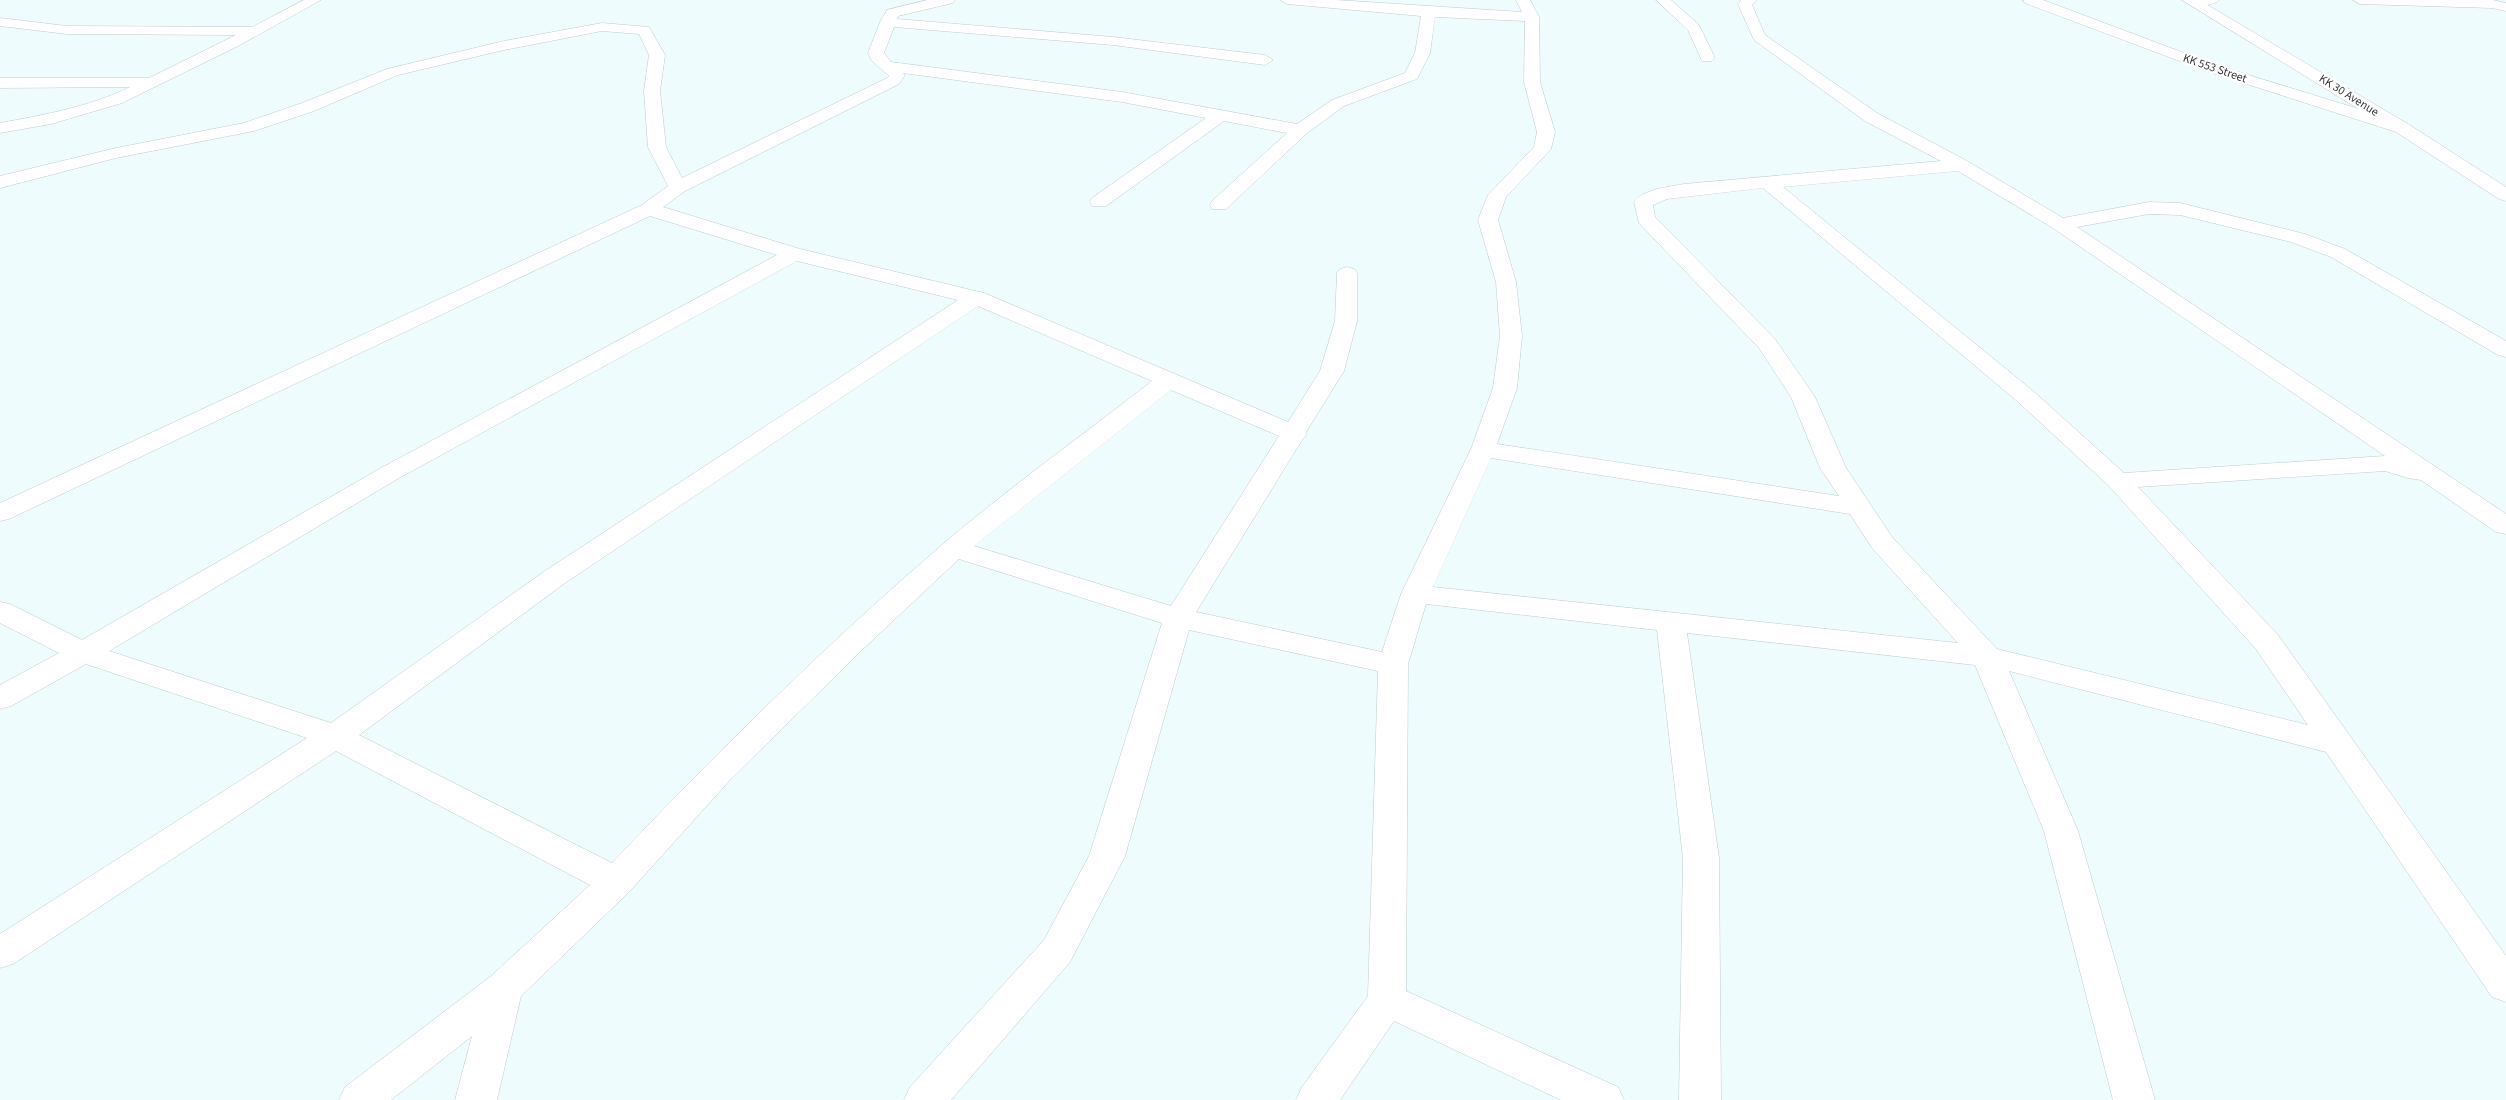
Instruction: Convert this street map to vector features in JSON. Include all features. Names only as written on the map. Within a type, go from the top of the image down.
[{"type":"street","points":[[0,128],[51,119],[116,100],[255,32],[314,0]]},
{"type":"street","points":[[0,512],[649,210],[678,187],[893,81],[897,75],[877,58],[876,53],[892,13],[902,9],[948,0]]},
{"type":"street","points":[[1287,0],[1428,12],[1528,8],[1532,82],[1546,132],[1542,149],[1497,195],[1488,220],[1506,282],[1511,336],[1505,388],[1483,449],[1415,594],[1393,664],[1387,1000],[1317,1100]]},
{"type":"street","points":[[1663,0],[1694,28],[1707,58]]},
{"type":"street","points":[[1750,0],[1745,4],[1759,37],[1872,117],[1961,165],[2060,224],[2506,526]]},
{"type":"street","name":"KK 553 Street","points":[[2030,0],[2211,68],[2402,128]]},
{"type":"street","points":[[2190,0],[2212,0]]},
{"type":"street","name":"KK 30 Avenue","points":[[2190,0],[2402,128],[2506,195]]},
{"type":"street","points":[[2360,0],[2492,4],[2506,7]]},
{"type":"street","points":[[1219,205],[1300,130],[1338,103],[1411,76],[1419,66],[1424,49],[1428,12]]},
{"type":"street","points":[[0,22],[68,30],[255,32]]},
{"type":"street","points":[[887,22],[1112,41],[1265,60]]},
{"type":"street","points":[[0,182],[116,154],[248,127],[308,107],[393,72],[504,46],[602,27],[644,30],[657,55],[652,92],[657,146],[678,187]]},
{"type":"street","points":[[888,66],[1122,97],[1300,130]]},
{"type":"street","points":[[0,83],[155,82]]},
{"type":"street","points":[[1100,202],[1221,115]]},
{"type":"street","points":[[1961,165],[1766,182],[1662,194],[1644,202],[1646,219],[1767,344],[1803,396],[1832,468],[1882,542],[1987,656],[2061,831],[2134,1100]]},
{"type":"street","points":[[1766,182],[2026,396],[2118,481],[2266,642],[2340,744],[2506,986]]},
{"type":"street","points":[[2060,224],[2150,208],[2180,209],[2298,238],[2338,253],[2506,350]]},
{"type":"street","points":[[649,210],[794,254],[976,298],[1295,434]]},
{"type":"street","points":[[0,698],[83,652],[390,473],[794,254]]},
{"type":"street","points":[[925,1100],[1057,951],[1107,856],[1178,618],[1295,434],[1332,371],[1346,321],[1347,273]]},
{"type":"street","points":[[0,953],[335,736],[555,577],[976,298]]},
{"type":"street","points":[[360,1100],[504,988],[616,882],[718,772],[853,641],[954,549],[1167,381]]},
{"type":"street","points":[[1483,449],[1858,507]]},
{"type":"street","points":[[2118,481],[2387,463],[2442,481]]},
{"type":"street","points":[[954,549],[1178,618],[1393,664]]},
{"type":"street","points":[[1415,594],[1987,656],[2340,744]]},
{"type":"street","points":[[0,611],[83,652],[335,736],[616,882]]},
{"type":"street","points":[[1671,622],[1701,858],[1700,1100]]},
{"type":"street","points":[[476,1100],[476,1090],[504,988]]},
{"type":"street","points":[[1387,1000],[1603,1100]]}]
